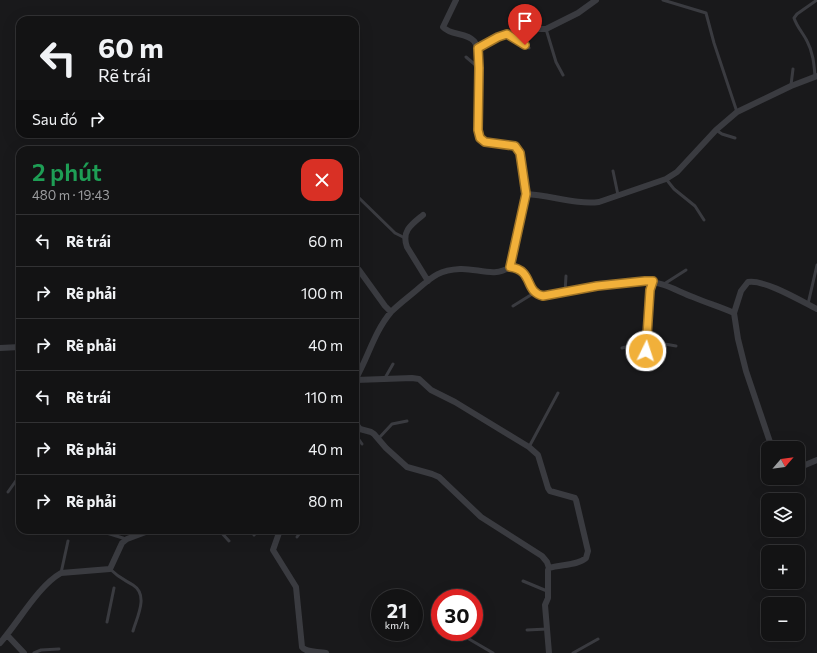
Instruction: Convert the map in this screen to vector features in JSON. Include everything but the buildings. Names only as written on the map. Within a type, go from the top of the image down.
[{"type":"street","points":[[456,0],[443,25],[444,28],[450,31],[470,37],[478,48],[478,130],[480,138],[485,142],[510,145],[518,148],[520,153],[526,194],[510,267]]},
{"type":"street","points":[[478,48],[498,37],[507,34],[531,29],[546,29],[578,13],[596,0]]},
{"type":"street","points":[[526,194],[590,204],[666,179],[677,172],[716,130],[737,112],[791,86],[816,77]]},
{"type":"street","points":[[423,216],[408,228],[405,240],[407,247],[428,281]]},
{"type":"street","points":[[359,371],[369,349],[391,312],[441,272],[454,269],[465,268],[490,272],[501,272],[510,267],[520,270],[527,278],[534,293],[543,296],[597,286],[653,281],[734,313]]},
{"type":"street","points":[[359,270],[391,312]]},
{"type":"street","points":[[646,351],[648,341],[650,290],[653,281]]},
{"type":"street","points":[[770,441],[746,371],[738,339],[734,313],[741,291],[748,282],[752,281],[771,287],[817,309]]},
{"type":"street","points":[[0,348],[16,347]]},
{"type":"street","points":[[359,380],[419,379],[432,390],[530,447],[538,455],[550,491],[576,500],[588,547],[586,558],[583,561],[578,563],[557,565],[549,568]]},
{"type":"street","points":[[359,428],[371,432],[407,467],[432,474],[439,478],[481,517],[542,556],[547,562],[549,568],[547,574],[549,592],[545,605],[549,653]]},
{"type":"street","points":[[805,465],[817,460]]},
{"type":"street","points":[[0,643],[35,598],[55,576],[60,573],[110,569],[122,543],[126,539],[140,534]]},
{"type":"street","points":[[279,534],[274,550],[296,586],[303,650],[306,652],[326,653]]},
{"type":"street","points":[[7,635],[24,653]]},
{"type":"lane","points":[[664,0],[706,13],[714,43],[737,112]]},
{"type":"lane","points":[[816,77],[813,54],[794,18],[797,14],[817,0]]},
{"type":"lane","points":[[531,29],[532,9]]},
{"type":"lane","points":[[546,29],[556,62],[564,75]]},
{"type":"lane","points":[[507,34],[529,48]]},
{"type":"lane","points":[[466,57],[479,68]]},
{"type":"lane","points":[[791,86],[793,69]]},
{"type":"lane","points":[[716,130],[722,134],[735,138]]},
{"type":"lane","points":[[613,171],[618,195]]},
{"type":"lane","points":[[666,179],[674,189],[695,206],[704,220]]},
{"type":"lane","points":[[359,198],[395,233],[405,238]]},
{"type":"lane","points":[[808,304],[817,265]]},
{"type":"lane","points":[[663,284],[686,270]]},
{"type":"lane","points":[[565,292],[566,276]]},
{"type":"lane","points":[[513,306],[534,293]]},
{"type":"lane","points":[[622,348],[648,341],[676,346]]},
{"type":"lane","points":[[384,379],[393,364]]},
{"type":"lane","points":[[530,447],[558,393]]},
{"type":"lane","points":[[378,439],[392,424],[407,421]]},
{"type":"lane","points":[[359,440],[362,444]]},
{"type":"lane","points":[[8,492],[16,481]]},
{"type":"lane","points":[[110,534],[126,539]]},
{"type":"lane","points":[[223,534],[229,541]]},
{"type":"lane","points":[[60,573],[68,541]]},
{"type":"lane","points":[[110,569],[117,577],[135,586],[141,593],[142,599],[133,632]]},
{"type":"lane","points":[[116,581],[117,577]]},
{"type":"lane","points":[[523,580],[549,592]]},
{"type":"lane","points":[[107,622],[114,588]]},
{"type":"lane","points":[[527,630],[547,629]]},
{"type":"lane","points":[[573,653],[598,639]]},
{"type":"lane","points":[[472,641],[493,653]]},
{"type":"lane","points":[[34,653],[41,650],[59,649]]},
{"type":"route","points":[[525,45],[507,34],[498,37],[478,48],[478,130],[480,138],[485,142],[510,145],[518,148],[526,194],[510,267],[520,270],[527,278],[534,293],[543,296],[597,286],[653,281],[650,290],[648,341],[646,351]]}]
